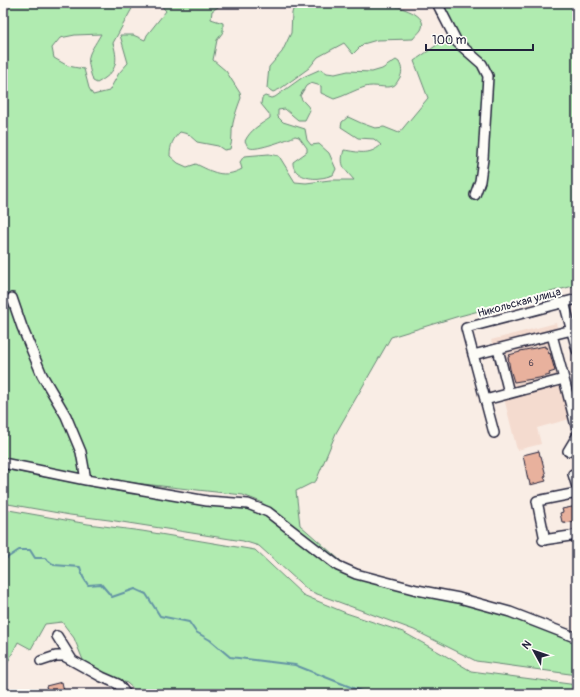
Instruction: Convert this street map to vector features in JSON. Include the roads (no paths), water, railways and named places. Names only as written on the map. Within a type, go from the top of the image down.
[{"type":"street","points":[[437,3],[457,42],[482,64],[488,76],[482,166],[480,181],[475,195]]},
{"type":"street","points":[[12,298],[22,327],[42,375],[66,416],[80,452],[86,480]]},
{"type":"street","name":"Никольская улица","points":[[473,355],[466,328],[577,299]]},
{"type":"street","points":[[564,302],[577,350]]},
{"type":"street","points":[[494,433],[473,355],[572,330]]},
{"type":"street","points":[[552,335],[577,430]]},
{"type":"street","points":[[498,349],[509,393]]},
{"type":"street","points":[[485,400],[564,379]]},
{"type":"street","points":[[568,451],[577,436]]},
{"type":"street","points":[[3,463],[86,480],[207,501],[248,504],[268,512],[338,566],[356,574],[417,590],[459,598],[510,612],[577,638]]},
{"type":"street","points":[[577,473],[574,474],[577,487]]},
{"type":"street","points":[[577,493],[537,501],[544,540],[577,535]]},
{"type":"street","points":[[57,636],[73,661]]},
{"type":"street","points":[[40,661],[56,656],[64,656],[118,684],[126,694]]},
{"type":"waterway","points":[[3,557],[7,558],[19,550],[30,550],[35,558],[45,558],[54,565],[80,567],[83,577],[88,585],[101,584],[112,597],[135,589],[146,594],[160,616],[189,622],[196,632],[210,640],[230,657],[295,665],[368,694]]}]
